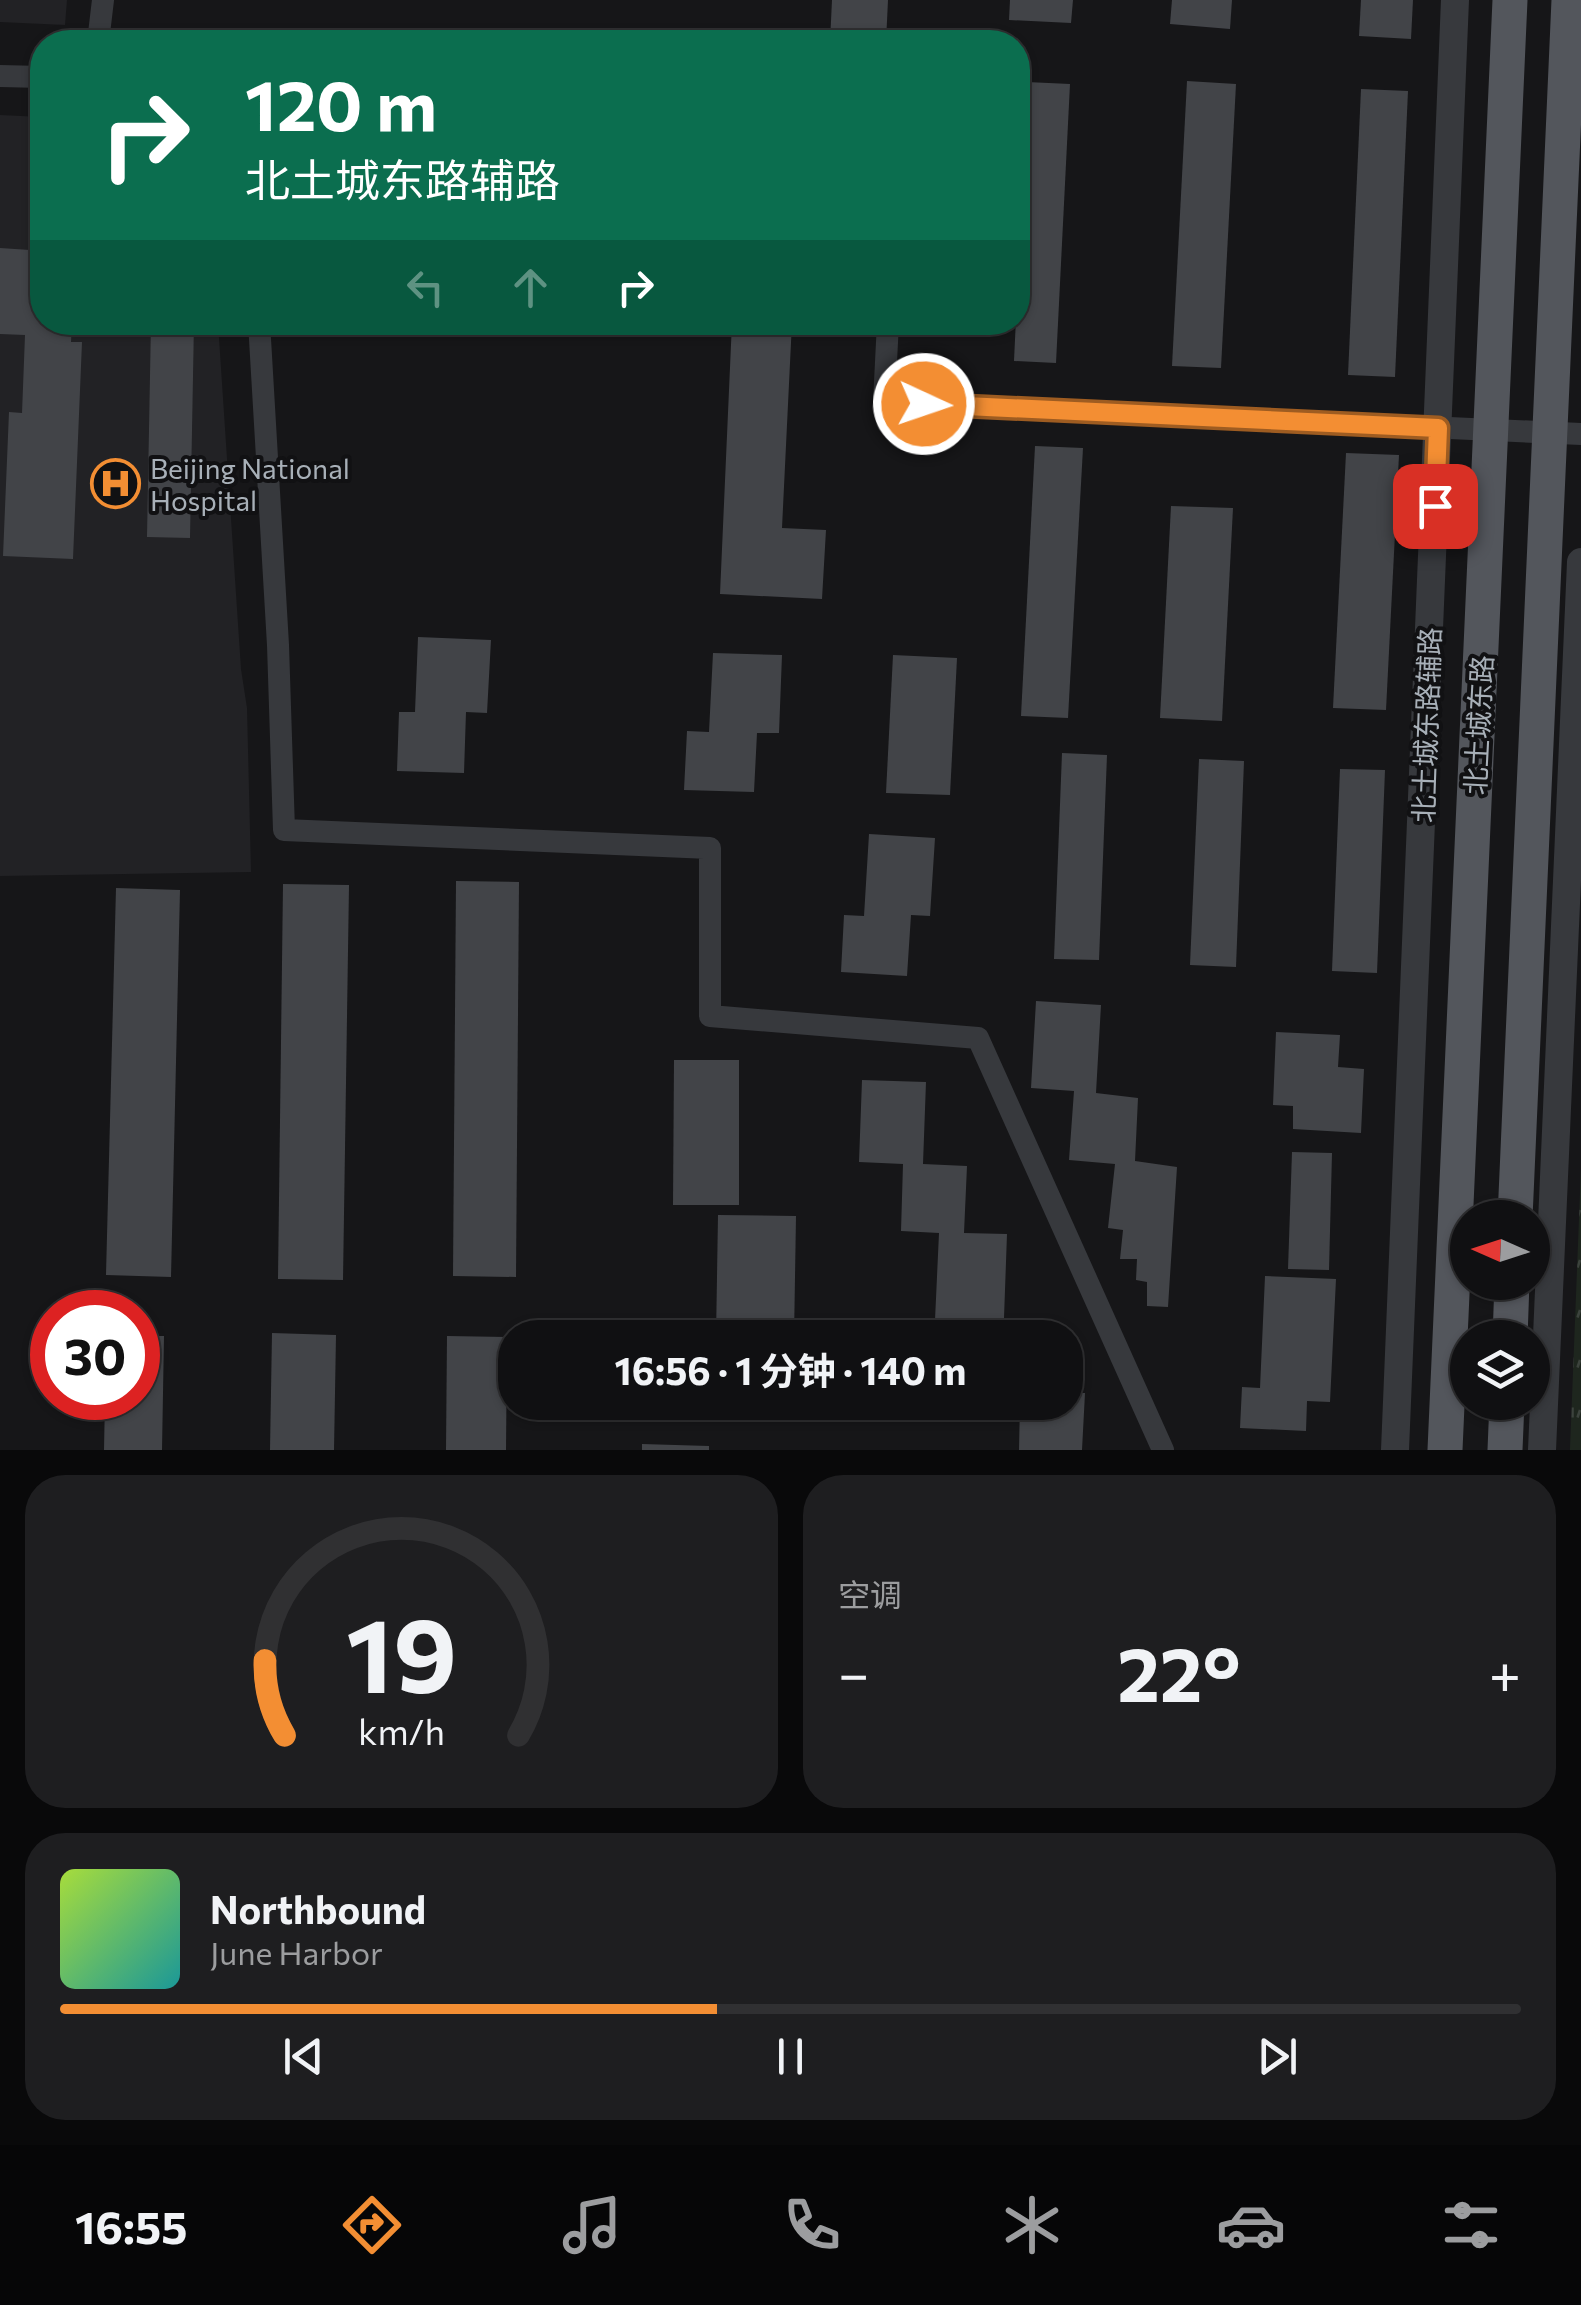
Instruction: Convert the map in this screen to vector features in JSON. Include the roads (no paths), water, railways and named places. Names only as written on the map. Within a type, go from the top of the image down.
[{"type":"main road","name":"北土城东路","points":[[1445,1450],[1510,0]]},
{"type":"main road","points":[[1516,1200],[1566,433],[1569,0]]},
{"type":"main road","points":[[1505,1450],[1506,1420]]},
{"type":"street","points":[[99,30],[103,0]]},
{"type":"street","name":"北土城东路辅路","points":[[1396,1450],[1455,0]]},
{"type":"street","points":[[0,76],[30,77]]},
{"type":"street","points":[[259,335],[278,645],[284,830],[710,848],[710,1016],[978,1038],[1163,1450]]},
{"type":"street","points":[[887,335],[884,402],[1566,433]]},
{"type":"street","points":[[1542,1450],[1581,562]]},
{"type":"place","name":"Beijing National Hospital","points":[[115,484]]}]
